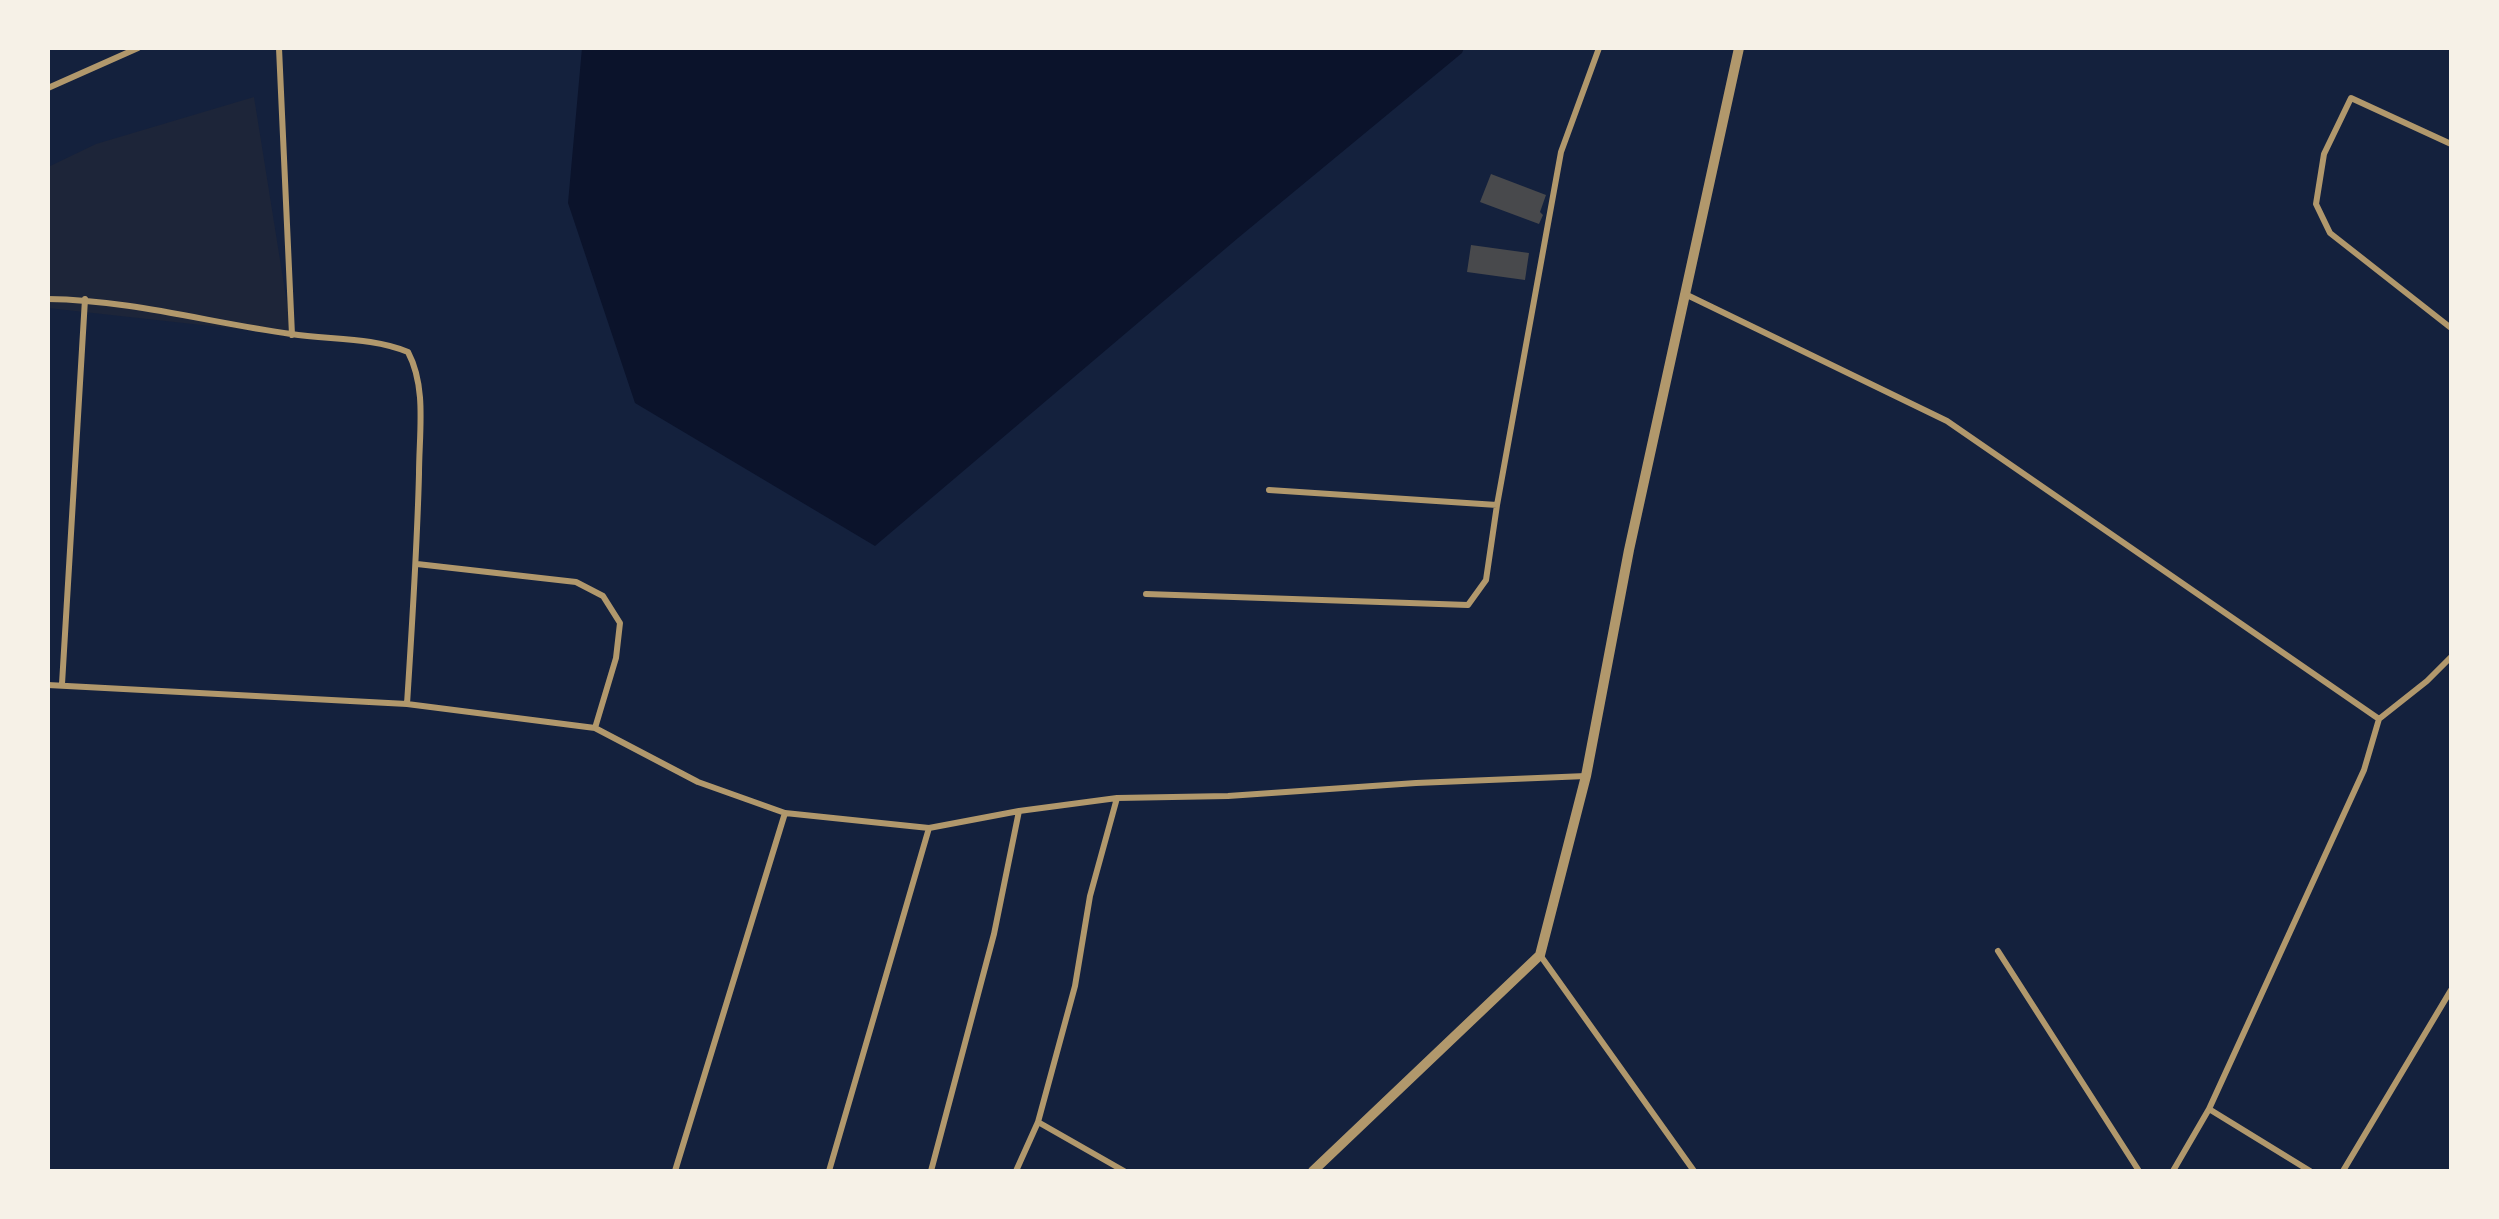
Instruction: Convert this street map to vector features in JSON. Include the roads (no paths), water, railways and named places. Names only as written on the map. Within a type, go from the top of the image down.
[{"type":"street","points":[[48,88],[138,48]]},
{"type":"street","points":[[279,48],[292,335]]},
{"type":"street","points":[[1146,594],[1468,605],[1486,580],[1497,505],[1561,152],[1599,48]]},
{"type":"street","points":[[1313,1171],[1540,955],[1586,776],[1629,550],[1738,48]]},
{"type":"street","points":[[2451,144],[2351,98],[2324,154],[2316,204],[2330,233],[2451,328]]},
{"type":"street","points":[[1685,294],[1947,421],[2379,719]]},
{"type":"street","points":[[48,299],[85,299],[292,335],[391,345],[408,352],[417,369],[420,398],[417,564],[407,704]]},
{"type":"street","points":[[62,684],[85,299]]},
{"type":"street","points":[[1269,490],[1497,505]]},
{"type":"street","points":[[417,564],[576,582],[603,596],[620,623],[616,658],[595,728]]},
{"type":"street","points":[[2173,1171],[2209,1109],[2364,770],[2379,719],[2427,681],[2451,657]]},
{"type":"street","points":[[48,685],[407,704],[595,728],[698,782],[785,813],[929,828],[1019,811],[1117,798],[1228,796],[1416,783],[1586,776]]},
{"type":"street","points":[[1016,1171],[1038,1122],[1076,986],[1090,896],[1117,798]]},
{"type":"street","points":[[932,1171],[994,934],[1019,811]]},
{"type":"street","points":[[675,1171],[785,813]]},
{"type":"street","points":[[829,1171],[929,828]]},
{"type":"street","points":[[1998,951],[2139,1171]]},
{"type":"street","points":[[1540,955],[1694,1171]]},
{"type":"street","points":[[2343,1171],[2451,990]]},
{"type":"street","points":[[2209,1109],[2310,1171]]},
{"type":"street","points":[[1038,1122],[1124,1171]]}]
